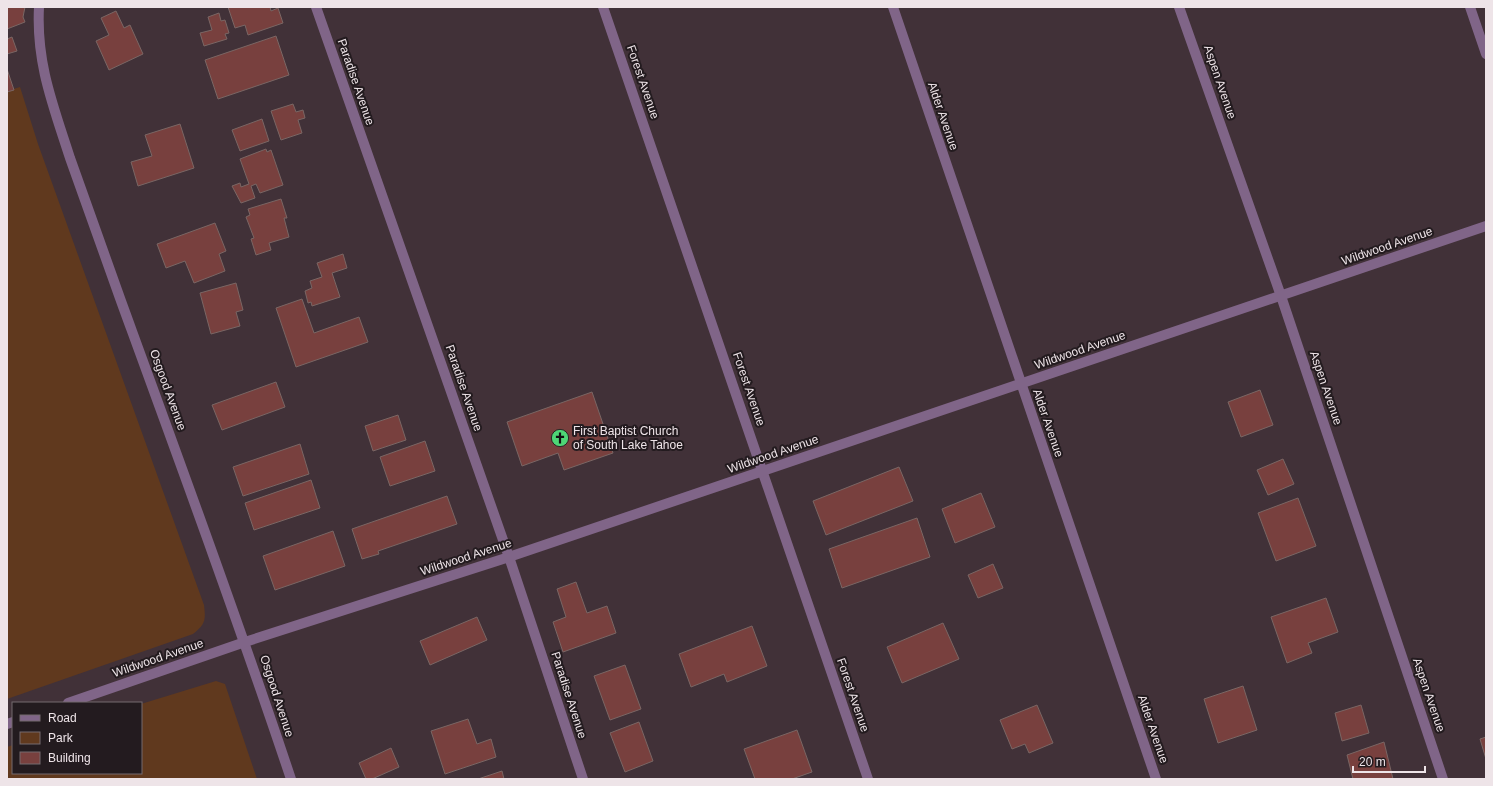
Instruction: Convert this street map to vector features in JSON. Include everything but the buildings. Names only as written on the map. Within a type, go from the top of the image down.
[{"type":"street","name":"Osgood Avenue","points":[[38,7],[39,50],[44,78],[52,104],[86,204],[245,642],[291,779]]},
{"type":"street","name":"Paradise Avenue","points":[[316,7],[509,557],[583,779]]},
{"type":"street","name":"Forest Avenue","points":[[603,7],[868,779]]},
{"type":"street","name":"Alder Avenue","points":[[893,7],[1020,384],[1156,779]]},
{"type":"street","name":"Aspen Avenue","points":[[1179,7],[1281,296],[1443,779]]},
{"type":"street","points":[[1470,7],[1486,54]]},
{"type":"street","name":"Wildwood Avenue","points":[[71,702],[245,642],[509,557],[1486,226]]},
{"type":"green space","points":[[20,87],[38,144],[204,605],[205,619],[200,628],[193,634],[7,699],[7,91]]},
{"type":"green space","points":[[216,681],[225,684],[257,779],[7,779],[7,747],[12,745],[12,774],[142,774],[142,704]]},
{"type":"place","name":"First Baptist Church of South Lake Tahoe","points":[[560,438]]}]
